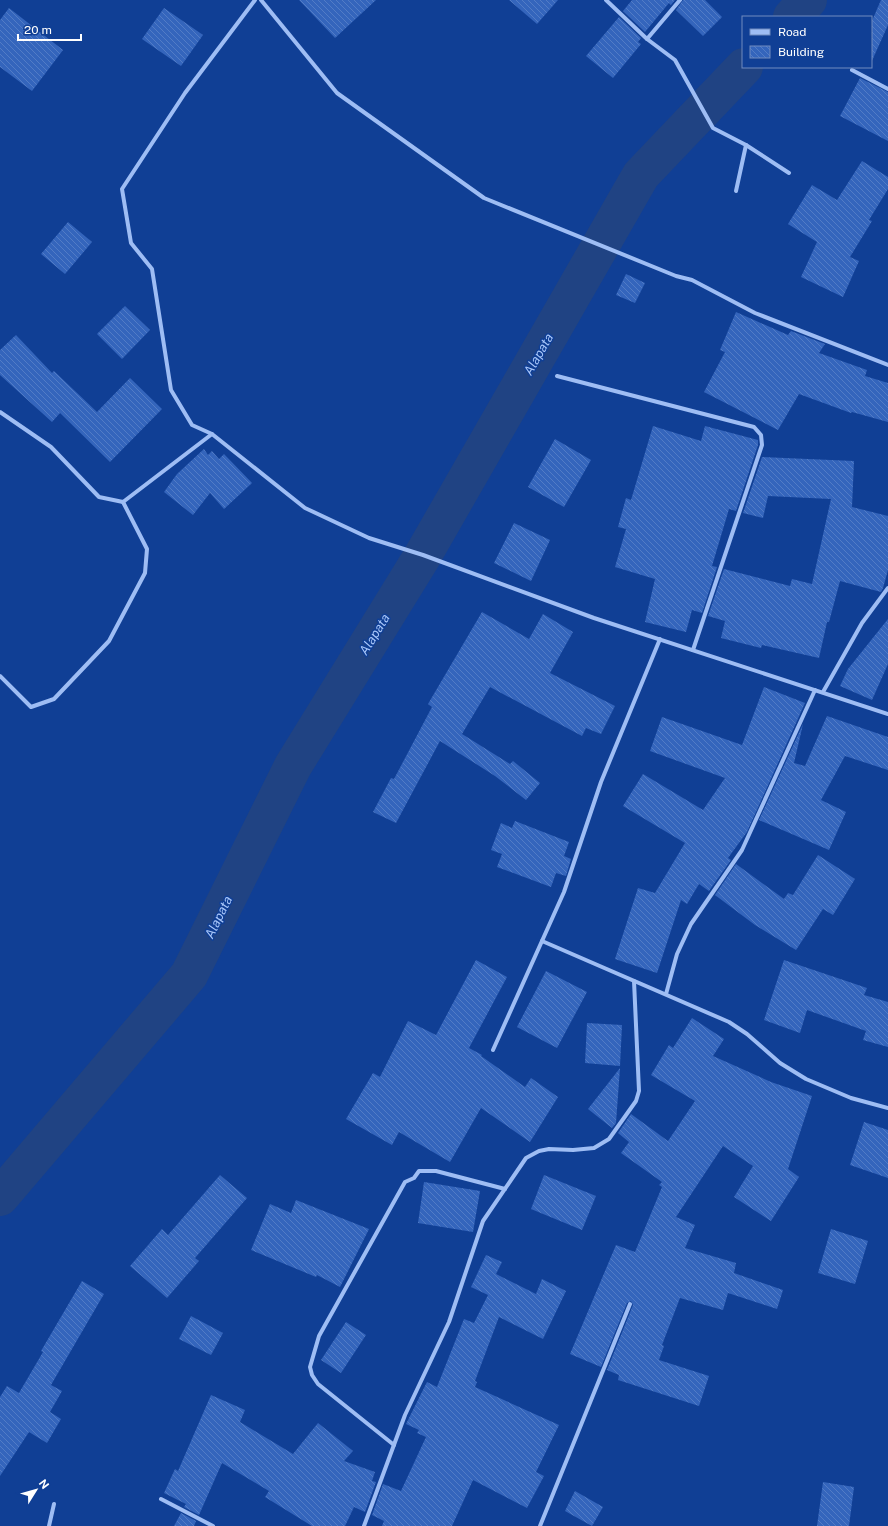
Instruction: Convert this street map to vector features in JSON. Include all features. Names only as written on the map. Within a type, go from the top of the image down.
[{"type":"street","points":[[255,0],[185,94],[122,189],[131,243],[152,269],[171,390],[192,425],[212,434],[305,508],[369,538],[423,555],[594,618],[888,714]]},
{"type":"street","points":[[261,0],[337,93],[484,198],[676,276],[692,280],[755,313],[888,365]]},
{"type":"street","points":[[606,0],[647,39],[675,60],[713,128],[746,145],[789,173]]},
{"type":"street","points":[[647,39],[680,0]]},
{"type":"street","points":[[852,70],[888,89]]},
{"type":"street","points":[[736,191],[746,145]]},
{"type":"street","points":[[557,376],[754,427],[761,435],[762,445],[693,650]]},
{"type":"street","points":[[0,412],[51,447],[99,497],[123,502],[212,434]]},
{"type":"street","points":[[0,676],[31,707],[54,699],[109,641],[145,573],[147,549],[123,502]]},
{"type":"street","points":[[823,692],[862,624],[888,588]]},
{"type":"street","points":[[493,1050],[564,892],[601,782],[660,639]]},
{"type":"street","points":[[666,994],[677,954],[691,924],[742,850],[815,690]]},
{"type":"street","points":[[542,941],[729,1022],[747,1034],[780,1063],[806,1079],[851,1098],[888,1108]]},
{"type":"street","points":[[364,1526],[405,1414],[449,1322],[483,1221],[517,1174],[526,1158],[539,1151],[594,1148],[609,1139],[636,1101],[639,1091],[634,981]]},
{"type":"street","points":[[394,1445],[318,1384],[312,1375],[310,1366],[320,1336],[406,1182],[414,1178],[418,1171],[436,1171],[505,1189]]},
{"type":"street","points":[[540,1526],[630,1304]]},
{"type":"street","points":[[161,1499],[213,1526]]},
{"type":"street","points":[[49,1526],[54,1504]]},
{"type":"building","points":[[299,0],[376,0],[335,38]]},
{"type":"building","points":[[509,0],[558,0],[537,24]]},
{"type":"building","points":[[632,0],[675,0],[671,5],[669,3],[645,32],[623,11]]},
{"type":"building","points":[[683,0],[705,0],[722,17],[703,36],[676,10]]},
{"type":"building","points":[[881,0],[888,0],[888,25],[872,61],[872,21]]},
{"type":"building","points":[[9,8],[63,50],[32,91],[0,67],[0,20]]},
{"type":"building","points":[[164,8],[203,35],[181,66],[142,39]]},
{"type":"building","points":[[619,17],[641,38],[638,42],[641,44],[613,78],[586,56]]},
{"type":"building","points":[[860,78],[888,92],[888,141],[840,116]]},
{"type":"building","points":[[862,161],[888,177],[888,189],[869,220],[872,221],[850,257],[859,261],[843,297],[801,277],[817,242],[788,224],[812,185],[837,200]]},
{"type":"building","points":[[68,222],[92,242],[65,274],[41,254]]},
{"type":"building","points":[[626,274],[645,283],[635,303],[616,295]]},
{"type":"building","points":[[125,306],[150,330],[122,359],[97,334]]},
{"type":"building","points":[[736,312],[788,335],[791,331],[825,344],[819,353],[867,370],[865,376],[888,383],[888,422],[852,412],[851,413],[799,394],[778,430],[704,392],[725,352],[720,350]]},
{"type":"building","points":[[16,335],[52,373],[54,371],[97,412],[130,378],[162,409],[110,462],[60,413],[52,422],[0,375],[0,350]]},
{"type":"building","points":[[653,426],[701,441],[705,426],[758,440],[758,445],[736,511],[729,509],[712,566],[717,567],[702,613],[692,610],[686,632],[645,622],[655,579],[615,567],[626,529],[618,527],[626,498],[631,500]]},
{"type":"building","points":[[555,439],[591,460],[564,507],[528,487]]},
{"type":"building","points":[[204,449],[208,455],[212,451],[219,459],[224,454],[252,483],[224,509],[210,493],[193,515],[164,492],[177,474]]},
{"type":"building","points":[[762,457],[854,461],[852,507],[888,516],[888,570],[883,588],[881,592],[840,581],[829,622],[827,622],[819,658],[762,645],[761,648],[721,638],[725,621],[708,616],[724,569],[790,586],[792,579],[812,584],[831,499],[768,496],[763,518],[743,513]]},
{"type":"building","points":[[514,523],[550,540],[531,581],[494,563]]},
{"type":"building","points":[[482,612],[529,639],[543,614],[573,632],[550,673],[615,706],[601,734],[586,728],[582,736],[490,687],[462,734],[510,764],[513,761],[540,783],[526,800],[495,776],[440,741],[396,823],[373,812],[391,778],[394,779],[432,707],[428,704]]},
{"type":"building","points":[[888,619],[888,664],[872,700],[840,686],[848,669]]},
{"type":"building","points":[[764,687],[805,703],[747,832],[728,858],[731,860],[709,891],[699,884],[687,904],[681,900],[657,973],[615,959],[638,888],[655,893],[685,843],[623,806],[643,774],[703,810],[725,778],[650,751],[662,717],[742,745]]},
{"type":"building","points":[[827,716],[888,737],[888,770],[845,756],[821,800],[846,812],[829,850],[759,820],[803,724],[794,763],[805,766]]},
{"type":"building","points":[[515,821],[569,842],[564,856],[571,859],[566,876],[556,873],[551,887],[497,867],[502,854],[491,850],[501,823],[512,828]]},
{"type":"building","points":[[818,855],[855,879],[833,915],[823,909],[796,950],[755,925],[715,895],[736,864],[784,899],[788,893],[793,895]]},
{"type":"building","points":[[476,960],[507,977],[469,1048],[482,1055],[481,1056],[525,1087],[531,1078],[558,1097],[530,1142],[481,1108],[450,1162],[399,1132],[392,1145],[346,1119],[373,1073],[380,1077],[408,1021],[436,1035]]},
{"type":"building","points":[[784,960],[867,988],[864,995],[888,1002],[888,1047],[863,1040],[866,1031],[807,1010],[800,1033],[764,1020]]},
{"type":"building","points":[[546,971],[587,992],[557,1048],[517,1027]]},
{"type":"building","points":[[692,1018],[724,1039],[713,1056],[771,1082],[812,1096],[788,1169],[799,1177],[771,1221],[734,1197],[753,1166],[723,1146],[676,1217],[695,1225],[685,1248],[736,1263],[734,1273],[783,1290],[777,1309],[728,1293],[723,1310],[680,1298],[662,1345],[664,1346],[659,1360],[709,1376],[699,1406],[618,1380],[619,1375],[607,1370],[633,1305],[631,1301],[627,1303],[601,1367],[570,1354],[616,1245],[635,1252],[662,1187],[659,1185],[662,1182],[621,1153],[629,1142],[618,1133],[631,1114],[668,1141],[695,1101],[651,1075],[669,1045],[673,1048]]},
{"type":"building","points":[[587,1023],[622,1025],[620,1066],[585,1063]]},
{"type":"building","points":[[620,1068],[616,1123],[612,1128],[588,1109]]},
{"type":"building","points":[[864,1122],[888,1130],[888,1178],[850,1165]]},
{"type":"building","points":[[220,1175],[247,1198],[195,1258],[199,1261],[167,1298],[130,1266],[162,1229],[168,1235]]},
{"type":"building","points":[[544,1175],[596,1196],[582,1230],[531,1209]]},
{"type":"building","points":[[424,1182],[480,1191],[473,1232],[418,1223]]},
{"type":"building","points":[[296,1200],[369,1229],[340,1287],[317,1275],[316,1277],[251,1250],[270,1204],[291,1213]]},
{"type":"building","points":[[831,1229],[868,1241],[855,1284],[818,1273]]},
{"type":"building","points":[[486,1255],[502,1262],[496,1274],[536,1294],[542,1279],[566,1291],[543,1339],[499,1317],[475,1381],[477,1382],[475,1387],[559,1425],[536,1472],[544,1476],[527,1508],[473,1480],[452,1526],[382,1526],[384,1521],[372,1515],[383,1484],[401,1491],[426,1437],[417,1433],[419,1430],[406,1424],[427,1382],[437,1387],[464,1319],[474,1323],[488,1295],[471,1287]]},
{"type":"building","points":[[82,1281],[104,1294],[51,1385],[62,1391],[50,1412],[61,1419],[47,1443],[29,1432],[0,1476],[0,1397],[7,1386],[19,1393],[43,1352],[41,1351]]},
{"type":"building","points":[[191,1316],[223,1333],[211,1355],[179,1339]]},
{"type":"building","points":[[346,1322],[366,1335],[341,1373],[321,1360]]},
{"type":"building","points":[[211,1395],[245,1410],[240,1422],[293,1454],[318,1423],[353,1451],[344,1461],[375,1472],[372,1481],[376,1482],[365,1512],[354,1507],[345,1526],[312,1526],[265,1497],[269,1491],[222,1463],[199,1515],[184,1507],[186,1504],[164,1493],[175,1469],[178,1471]]},
{"type":"building","points":[[823,1482],[854,1487],[849,1526],[817,1526]]},
{"type":"building","points":[[575,1491],[603,1507],[592,1526],[565,1511]]},
{"type":"building","points":[[181,1513],[196,1521],[194,1526],[174,1526]]},
{"type":"waterway","name":"Alapata","points":[[793,16],[808,0]]},
{"type":"waterway","name":"Alapata","points":[[0,1197],[189,975],[293,766],[423,555],[641,175],[743,68]]}]
